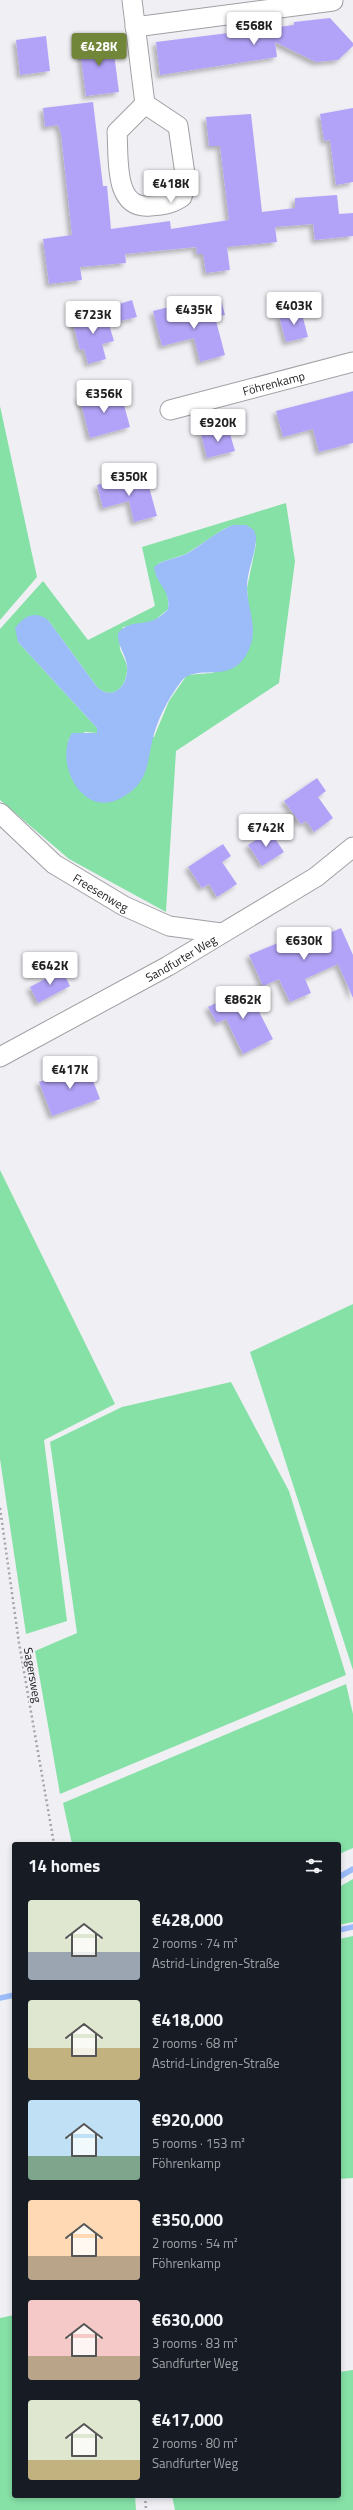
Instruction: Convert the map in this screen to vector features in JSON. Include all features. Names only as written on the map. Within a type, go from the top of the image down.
[{"type":"street","points":[[132,0],[145,104],[178,126],[186,181],[182,197],[172,204],[140,207],[128,200],[122,188],[117,132],[145,104]]},
{"type":"street","points":[[135,27],[333,1]]},
{"type":"street","name":"Föhrenkamp","points":[[170,410],[353,362]]},
{"type":"street","name":"Freesenweg","points":[[0,813],[54,864],[124,906],[169,926],[221,933]]},
{"type":"street","name":"Sandfurter Weg","points":[[0,1057],[96,1006],[316,877],[353,847]]},
{"type":"path","name":"Sagersweg","points":[[0,1508],[19,1643],[54,1842]]},
{"type":"path","points":[[144,2498],[146,2510]]},
{"type":"green space","points":[[0,406],[37,577],[0,620]]},
{"type":"green space","points":[[286,503],[295,561],[279,683],[176,751],[166,912],[69,859],[0,800],[0,629],[43,581],[88,640],[155,606],[142,547]],"holes":[[[233,525],[246,525],[256,544],[247,588],[251,644],[235,667],[211,673],[187,675],[169,701],[154,737],[67,741],[85,732],[97,733],[97,728],[18,642],[48,620],[97,687],[109,693],[118,690],[122,686],[127,674],[127,667],[120,649],[123,627],[153,622],[168,609],[167,592],[159,563],[186,554],[224,529]]]},
{"type":"green space","points":[[0,1170],[115,1404],[44,1440],[67,1621],[26,1634],[0,1459]]},
{"type":"green space","points":[[353,1304],[353,1670],[250,1352]]},
{"type":"green space","points":[[231,1382],[289,1491],[346,1675],[60,1794],[35,1651],[77,1633],[50,1442],[122,1407]]},
{"type":"green space","points":[[346,1684],[353,1714],[353,1848],[341,1853],[341,1842],[72,1842],[63,1803]]},
{"type":"green space","points":[[353,1879],[353,1922],[341,1925],[341,1886]]},
{"type":"green space","points":[[353,1936],[353,2178],[341,2179],[341,1939]]},
{"type":"green space","points":[[12,2315],[12,2498],[135,2498],[136,2510],[0,2510],[0,2318]]},
{"type":"green space","points":[[353,2370],[353,2510],[175,2510],[172,2498],[341,2498],[341,2372]]},
{"type":"water","points":[[233,525],[246,525],[254,530],[256,537],[255,550],[247,581],[247,594],[253,637],[244,658],[236,667],[226,671],[196,673],[187,676],[173,693],[159,720],[153,736],[147,767],[138,785],[119,799],[105,803],[93,801],[83,794],[74,784],[66,758],[67,745],[72,733],[97,733],[97,728],[18,642],[15,628],[22,620],[34,615],[39,615],[48,620],[97,687],[109,693],[114,692],[123,685],[127,673],[127,666],[119,642],[118,633],[129,625],[154,620],[168,609],[167,597],[157,578],[154,567],[162,562],[188,553]]},
{"type":"building","points":[[330,18],[353,43],[353,46],[338,60],[316,62],[275,42],[277,57],[160,75],[156,42],[294,25],[294,22]]},
{"type":"building","points":[[46,36],[50,71],[20,75],[16,40]]},
{"type":"building","points":[[112,38],[119,92],[86,96],[79,42]]},
{"type":"building","points":[[93,102],[103,186],[107,186],[111,229],[170,221],[171,229],[229,220],[220,146],[209,146],[206,117],[251,114],[262,212],[295,208],[295,198],[337,195],[339,214],[353,213],[353,236],[315,240],[313,224],[275,227],[277,242],[227,247],[230,270],[206,273],[203,254],[197,254],[196,247],[125,254],[126,263],[80,267],[82,280],[49,284],[43,239],[72,235],[61,134],[58,125],[45,127],[43,108]]},
{"type":"building","points":[[353,108],[353,182],[336,185],[330,140],[324,141],[320,114]]},
{"type":"building","points":[[132,300],[137,317],[120,321],[116,305]]},
{"type":"building","points":[[221,300],[225,315],[215,317],[225,355],[200,362],[194,338],[162,346],[153,311],[169,307],[173,322],[206,313],[204,305]]},
{"type":"building","points":[[301,310],[308,337],[286,342],[279,316]]},
{"type":"building","points":[[105,311],[114,341],[102,344],[106,359],[88,364],[84,349],[80,350],[72,319]]},
{"type":"building","points":[[353,391],[353,443],[319,452],[313,429],[283,437],[276,411]]},
{"type":"building","points":[[96,392],[98,400],[121,394],[130,427],[90,438],[79,396]]},
{"type":"building","points":[[228,427],[235,451],[207,458],[201,434]]},
{"type":"building","points":[[146,476],[157,516],[134,522],[129,501],[103,508],[97,485],[124,477],[126,482]]},
{"type":"building","points":[[317,778],[326,791],[318,797],[333,818],[314,832],[306,821],[301,824],[284,801]]},
{"type":"building","points":[[270,831],[284,852],[262,866],[248,845]]},
{"type":"building","points":[[223,844],[231,856],[222,862],[237,884],[217,897],[209,884],[202,888],[188,867]]},
{"type":"building","points":[[341,928],[353,955],[353,998],[338,964],[305,979],[311,993],[290,1002],[279,979],[263,986],[249,955],[312,929],[316,939]]},
{"type":"building","points":[[62,970],[70,986],[38,1003],[30,987]]},
{"type":"building","points":[[247,988],[273,1039],[243,1054],[226,1019],[217,1023],[208,1007]]},
{"type":"building","points":[[87,1065],[100,1099],[52,1116],[39,1082]]},
{"type":"waterway","points":[[341,1876],[353,1869]]},
{"type":"waterway","points":[[341,1930],[353,1927]]},
{"type":"waterway","points":[[0,1998],[12,1995]]}]
